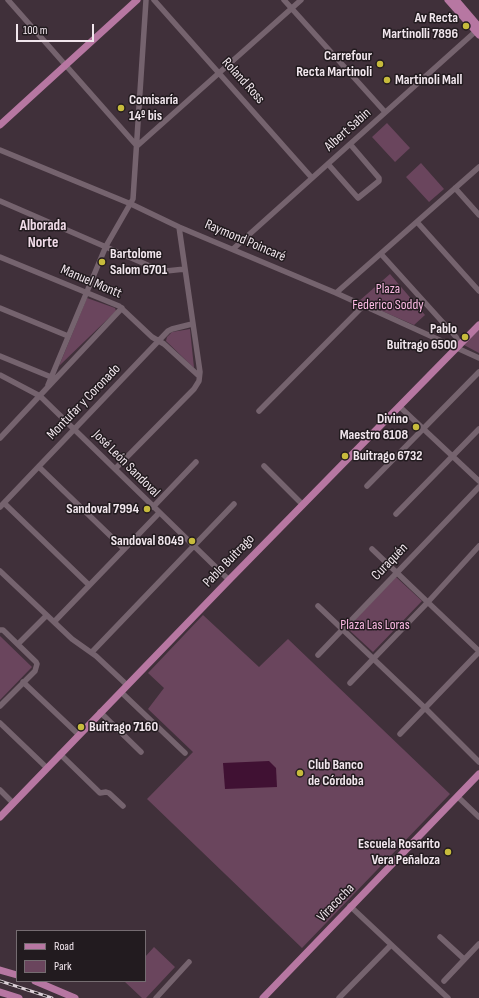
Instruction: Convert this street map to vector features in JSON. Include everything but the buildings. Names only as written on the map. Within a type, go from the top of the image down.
[{"type":"main road","points":[[0,126],[137,0]]},
{"type":"main road","points":[[448,0],[478,31]]},
{"type":"main road","points":[[456,0],[478,31]]},
{"type":"main road","name":"Pablo Buitrago","points":[[0,817],[100,712],[479,325]]},
{"type":"main road","name":"Viracocha","points":[[263,998],[350,906],[479,774]]},
{"type":"main road","points":[[0,970],[16,975]]},
{"type":"main road","points":[[36,982],[75,998]]},
{"type":"main road","points":[[0,992],[19,998]]},
{"type":"street","points":[[8,0],[137,146]]},
{"type":"street","points":[[48,385],[106,246],[133,199],[146,0]]},
{"type":"street","name":"Roland Ross","points":[[154,0],[312,178]]},
{"type":"street","points":[[284,0],[385,112]]},
{"type":"street","points":[[137,146],[301,0]]},
{"type":"street","name":"Albert Sabin","points":[[233,249],[385,112],[478,31]]},
{"type":"street","points":[[328,164],[358,198],[379,181],[379,178],[350,144]]},
{"type":"street","name":"Raymond Poincaré","points":[[0,150],[131,204],[179,227],[459,346],[479,358]]},
{"type":"street","points":[[336,293],[479,167]]},
{"type":"street","points":[[455,188],[479,214]]},
{"type":"street","points":[[0,201],[162,271],[186,269]]},
{"type":"street","points":[[417,222],[479,291]]},
{"type":"street","points":[[114,469],[194,389],[199,382],[200,376],[179,227]]},
{"type":"street","points":[[381,254],[456,337],[459,346]]},
{"type":"street","name":"Manuel Montt","points":[[0,257],[122,308],[152,337],[159,341],[200,376]]},
{"type":"street","points":[[259,411],[364,305]]},
{"type":"street","points":[[0,308],[68,336]]},
{"type":"street","points":[[0,438],[40,396],[48,385],[122,308]]},
{"type":"street","name":"Montufar y Coronado","points":[[2,505],[159,341],[172,329],[192,324]]},
{"type":"street","points":[[0,356],[51,377]]},
{"type":"street","points":[[367,486],[479,372]]},
{"type":"street","name":"José León Sandoval","points":[[0,375],[40,396],[158,513],[229,580]]},
{"type":"street","points":[[400,407],[479,481]]},
{"type":"street","points":[[396,514],[479,429]]},
{"type":"street","points":[[153,507],[196,462]]},
{"type":"street","points":[[264,466],[303,505]]},
{"type":"street","points":[[39,467],[124,549]]},
{"type":"street","name":"Curaquén","points":[[318,655],[479,487]]},
{"type":"street","points":[[92,652],[234,504]]},
{"type":"street","points":[[2,505],[89,585]]},
{"type":"street","points":[[54,622],[158,513]]},
{"type":"street","points":[[350,683],[428,602],[479,546]]},
{"type":"street","points":[[372,549],[479,651],[400,734]]},
{"type":"street","points":[[0,571],[46,616],[76,642],[92,652],[127,686]]},
{"type":"street","points":[[318,606],[425,708],[479,762]]},
{"type":"street","points":[[18,644],[46,616]]},
{"type":"street","points":[[0,630],[3,630],[18,644],[36,662],[37,667],[0,706]]},
{"type":"street","points":[[23,682],[79,735]]},
{"type":"street","points":[[121,692],[185,753]]},
{"type":"street","points":[[100,712],[141,752]]},
{"type":"street","points":[[0,723],[47,768]]},
{"type":"street","points":[[60,754],[100,793],[109,793],[123,806]]},
{"type":"street","points":[[0,790],[13,803]]},
{"type":"street","points":[[458,797],[479,817]]},
{"type":"street","points":[[350,906],[448,998]]},
{"type":"street","points":[[440,937],[464,960]]},
{"type":"street","points":[[444,981],[479,944]]},
{"type":"street","points":[[339,998],[392,945]]},
{"type":"street","points":[[156,998],[189,962]]},
{"type":"green space","points":[[387,123],[410,148],[395,162],[372,137]]},
{"type":"green space","points":[[421,163],[444,189],[429,202],[406,177]]},
{"type":"green space","name":"Plaza Federico Soddy","points":[[390,274],[425,315],[414,325],[359,301]]},
{"type":"green space","points":[[87,298],[115,308],[116,311],[59,366]]},
{"type":"green space","points":[[190,329],[194,368],[166,341],[167,337],[172,332]]},
{"type":"green space","points":[[479,330],[479,353],[464,345]]},
{"type":"green space","name":"Plaza Las Loras","points":[[396,577],[422,601],[373,652],[347,628]]},
{"type":"green space","name":"Club Banco de Córdoba","points":[[203,615],[259,667],[288,639],[450,794],[302,948],[147,799],[193,752],[148,709],[164,688],[148,673]]},
{"type":"green space","points":[[0,636],[32,667],[0,700]]},
{"type":"green space","points":[[154,947],[175,967],[146,998],[142,998],[125,982],[146,982],[146,956]]},
{"type":"shaded area","points":[[269,761],[276,768],[277,787],[225,789],[223,763]]},
{"type":"railway","points":[[0,981],[52,998]]},
{"type":"place","name":"Av Recta Martinolli 7896","points":[[466,26]]},
{"type":"place","name":"Carrefour Recta Martinoli","points":[[380,64]]},
{"type":"place","name":"Martinoli Mall","points":[[387,80]]},
{"type":"place","name":"Comisaría 14º bis","points":[[121,108]]},
{"type":"place","name":"Bartolome Salom 6701","points":[[102,262]]},
{"type":"place","name":"Pablo Buitrago 6500","points":[[465,337]]},
{"type":"place","name":"Divino Maestro 8108","points":[[416,427]]},
{"type":"place","name":"Buitrago 6732","points":[[345,456]]},
{"type":"place","name":"Sandoval 7994","points":[[147,509]]},
{"type":"place","name":"Sandoval 8049","points":[[192,541]]},
{"type":"place","name":"Buitrago 7160","points":[[81,727]]},
{"type":"place","name":"Club Banco de Córdoba","points":[[300,773]]},
{"type":"place","name":"Escuela Rosarito Vera Peñaloza","points":[[448,852]]},
{"type":"district","name":"Alborada Norte","points":[[43,234]]}]
